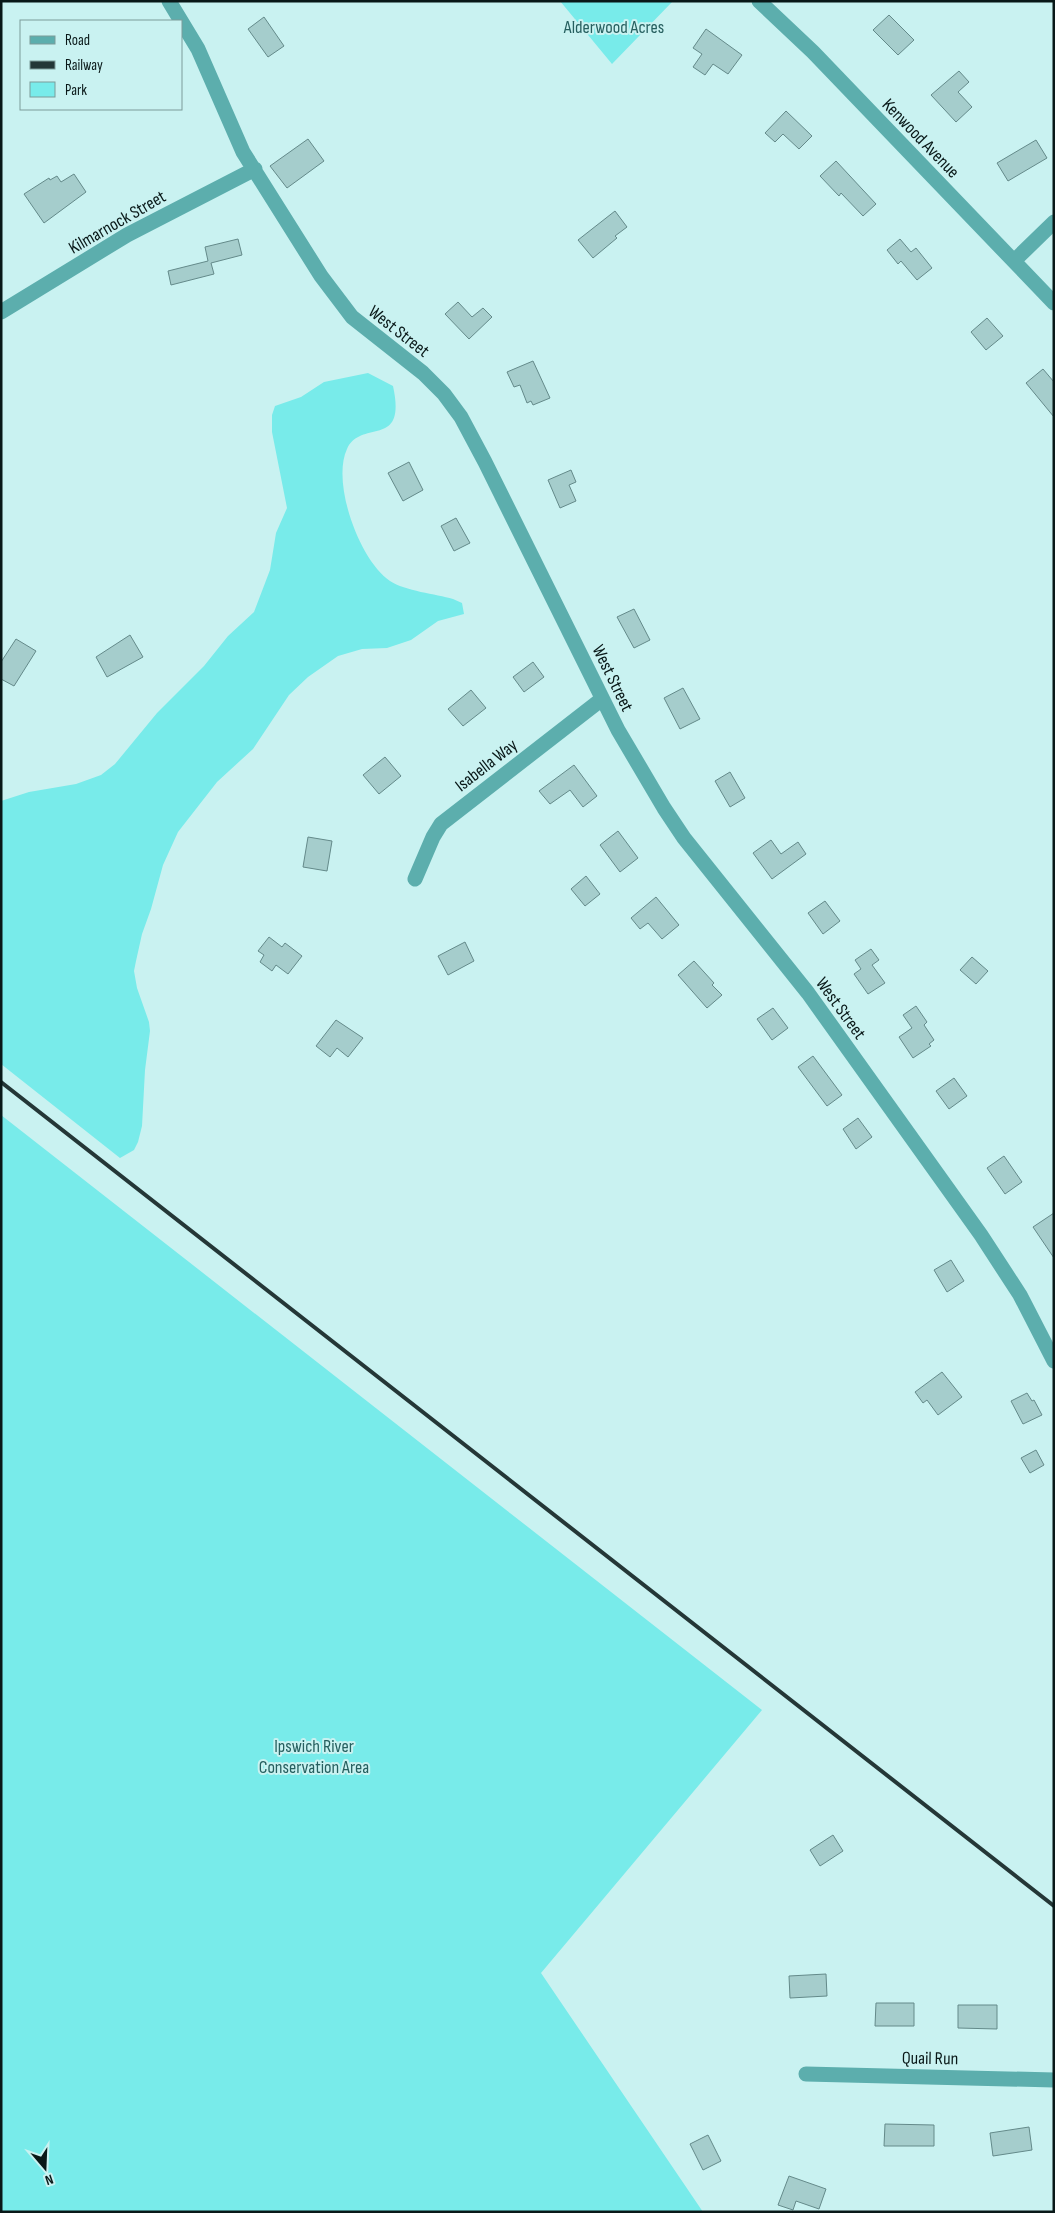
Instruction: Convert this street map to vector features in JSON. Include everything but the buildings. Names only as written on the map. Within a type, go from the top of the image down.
[{"type":"street","name":"West Street","points":[[169,1],[180,20]]},
{"type":"street","name":"Kenwood Avenue","points":[[758,1],[814,52],[1054,303]]},
{"type":"street","name":"West Street","points":[[182,23],[198,49],[236,138],[316,270],[343,307],[362,327],[409,361],[433,382],[457,411],[492,475],[602,699],[642,772],[679,830],[808,993],[955,1198],[1016,1289],[1054,1361]]},
{"type":"street","name":"Kilmarnock Street","points":[[1,312],[127,235],[255,169]]},
{"type":"street","points":[[1014,261],[1054,222]]},
{"type":"street","name":"Isabella Way","points":[[415,879],[432,836],[441,824],[602,699]]},
{"type":"street","name":"Quail Run","points":[[806,2074],[1054,2080]]},
{"type":"green space","name":"Alderwood Acres","points":[[560,1],[673,1],[612,64]]},
{"type":"green space","points":[[368,373],[393,386],[396,406],[394,418],[388,426],[362,435],[354,440],[347,449],[343,464],[343,481],[351,520],[368,557],[390,581],[404,587],[462,603],[464,614],[438,621],[411,640],[387,648],[362,649],[338,656],[308,677],[289,695],[253,749],[217,782],[178,832],[163,865],[142,934],[134,971],[150,1031],[145,1070],[142,1126],[134,1150],[120,1158],[1,1064],[1,801],[29,792],[76,784],[101,775],[115,764],[157,713],[204,666],[228,636],[254,612],[270,570],[276,533],[287,508],[272,432],[272,415],[275,406],[301,397],[324,382]]},
{"type":"green space","name":"Ipswich River Conservation Area","points":[[1,1115],[762,1710],[541,1973],[703,2212],[1,2212]]},
{"type":"railway","points":[[1,1082],[1054,1906]]}]
